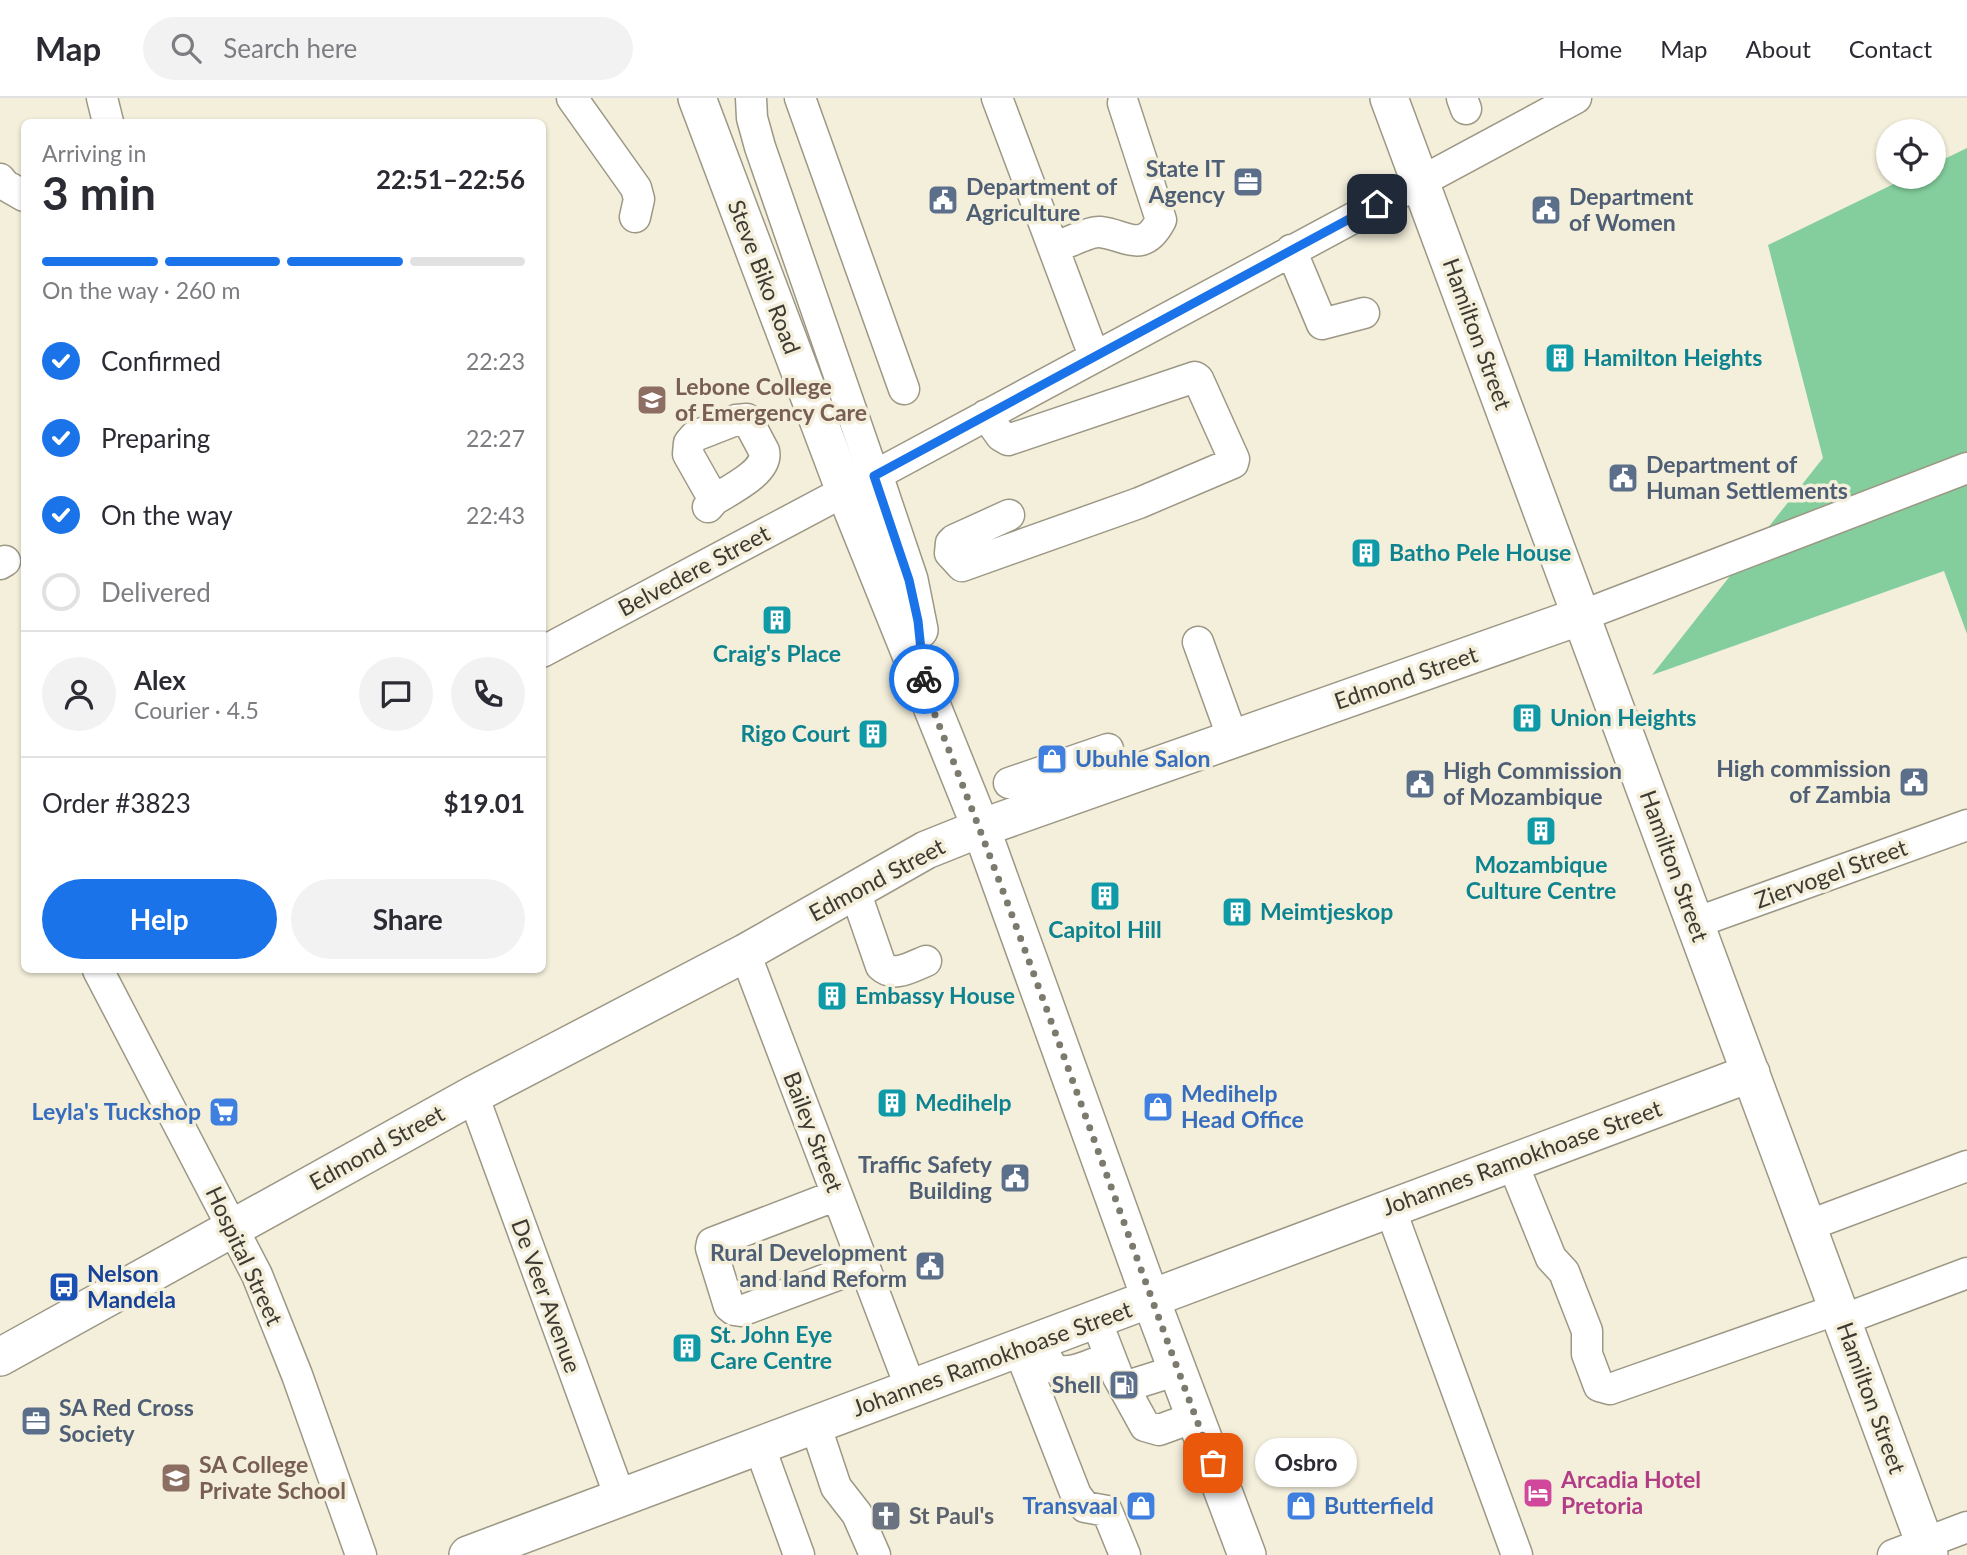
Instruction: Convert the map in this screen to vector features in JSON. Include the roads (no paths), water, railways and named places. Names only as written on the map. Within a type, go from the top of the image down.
[{"type":"main road","name":"Steve Biko Road","points":[[697,98],[859,484],[925,690],[981,828],[1151,1300],[1247,1555]]},
{"type":"main road","name":"Hamilton Street","points":[[1389,98],[1840,1315],[1916,1551]]},
{"type":"main road","name":"Edmond Street","points":[[0,1357],[473,1095],[745,953],[926,850],[981,828],[1060,783],[1233,739],[1581,616]]},
{"type":"main road","name":"Johannes Ramokhoase Street","points":[[468,1555],[1751,1073]]},
{"type":"street","points":[[102,98],[107,119]]},
{"type":"street","points":[[572,98],[636,188],[639,199],[635,217]]},
{"type":"street","points":[[751,98],[752,118],[760,147],[859,484]]},
{"type":"street","points":[[800,98],[904,389]]},
{"type":"street","points":[[997,98],[1094,356]]},
{"type":"street","name":"Belvedere Street","points":[[546,650],[1576,98]]},
{"type":"street","points":[[1054,248],[1098,231],[1132,242],[1156,231],[1161,220],[1123,103]]},
{"type":"street","points":[[0,179],[21,194]]},
{"type":"street","points":[[1291,250],[1322,324],[1364,313]]},
{"type":"street","points":[[986,415],[1001,436],[1009,439],[1195,377],[1234,459],[1233,464],[1139,503],[959,565],[950,553],[951,543],[1009,515]]},
{"type":"street","name":"Edmond Street","points":[[1581,616],[1967,468]]},
{"type":"street","points":[[1198,642],[1233,739]]},
{"type":"street","points":[[1009,783],[1060,783],[1108,748]]},
{"type":"street","name":"Ziervogel Street","points":[[1695,922],[1967,825]]},
{"type":"street","points":[[855,891],[881,966],[887,972],[895,973],[926,961]]},
{"type":"street","name":"Bailey Street","points":[[745,953],[911,1389]]},
{"type":"street","name":"Hospital Street","points":[[100,973],[257,1275],[297,1375],[361,1555]]},
{"type":"street","name":"De Veer Avenue","points":[[473,1095],[620,1497]]},
{"type":"street","points":[[1512,1162],[1551,1258],[1564,1272],[1587,1331],[1587,1354],[1600,1386],[1604,1389],[1967,1273]]},
{"type":"street","points":[[1807,1226],[1967,1166]]},
{"type":"street","points":[[837,1195],[712,1243],[711,1248],[729,1306],[741,1311],[864,1265]]},
{"type":"street","points":[[1390,1208],[1517,1555]]},
{"type":"street","points":[[1096,1320],[1109,1357],[1145,1426],[1160,1430],[1195,1417]]},
{"type":"street","points":[[1030,1345],[1057,1371],[1070,1371],[1109,1357]]},
{"type":"street","points":[[1030,1345],[1072,1488],[1085,1507],[1107,1511],[1125,1555]]},
{"type":"street","points":[[1124,1387],[1178,1370]]},
{"type":"street","points":[[815,1424],[836,1487],[857,1514],[875,1555]]},
{"type":"street","points":[[759,1445],[799,1555]]},
{"type":"street","points":[[1916,1551],[1967,1527]]},
{"type":"place","name":"State IT Agency","points":[[1248,182]]},
{"type":"place","name":"Department of Agriculture","points":[[943,200]]},
{"type":"place","name":"Department of Women","points":[[1546,210]]},
{"type":"place","name":"Hamilton Heights","points":[[1560,358]]},
{"type":"place","name":"Lebone College of Emergency Care","points":[[652,400]]},
{"type":"place","name":"Department of Human Settlements","points":[[1623,478]]},
{"type":"place","name":"Batho Pele House","points":[[1366,553]]},
{"type":"place","name":"Craig's Place","points":[[777,620]]},
{"type":"place","name":"Union Heights","points":[[1527,718]]},
{"type":"place","name":"Rigo Court","points":[[873,734]]},
{"type":"place","name":"Ubuhle Salon","points":[[1052,759]]},
{"type":"place","name":"High commission of Zambia","points":[[1914,782]]},
{"type":"place","name":"High Commission of Mozambique","points":[[1420,784]]},
{"type":"place","name":"Mozambique Culture Centre","points":[[1541,831]]},
{"type":"place","name":"Capitol Hill","points":[[1105,896]]},
{"type":"place","name":"Meimtjeskop","points":[[1237,912]]},
{"type":"place","name":"Embassy House","points":[[832,996]]},
{"type":"place","name":"Medihelp","points":[[892,1103]]},
{"type":"place","name":"Medihelp Head Office","points":[[1158,1107]]},
{"type":"place","name":"Leyla's Tuckshop","points":[[224,1112]]},
{"type":"place","name":"Traffic Safety Building","points":[[1015,1178]]},
{"type":"place","name":"Rural Development and land Reform","points":[[930,1266]]},
{"type":"place","name":"Nelson Mandela","points":[[64,1287]]},
{"type":"place","name":"St. John Eye Care Centre","points":[[687,1348]]},
{"type":"place","name":"Shell","points":[[1124,1385]]},
{"type":"place","name":"SA Red Cross Society","points":[[36,1421]]},
{"type":"place","name":"Osbro","points":[[1213,1463]]},
{"type":"place","name":"SA College Private School","points":[[176,1478]]},
{"type":"place","name":"Arcadia Hotel Pretoria","points":[[1538,1493]]},
{"type":"place","name":"Transvaal","points":[[1141,1506]]},
{"type":"place","name":"Butterfield","points":[[1301,1506]]},
{"type":"place","name":"St Paul's","points":[[886,1516]]}]
